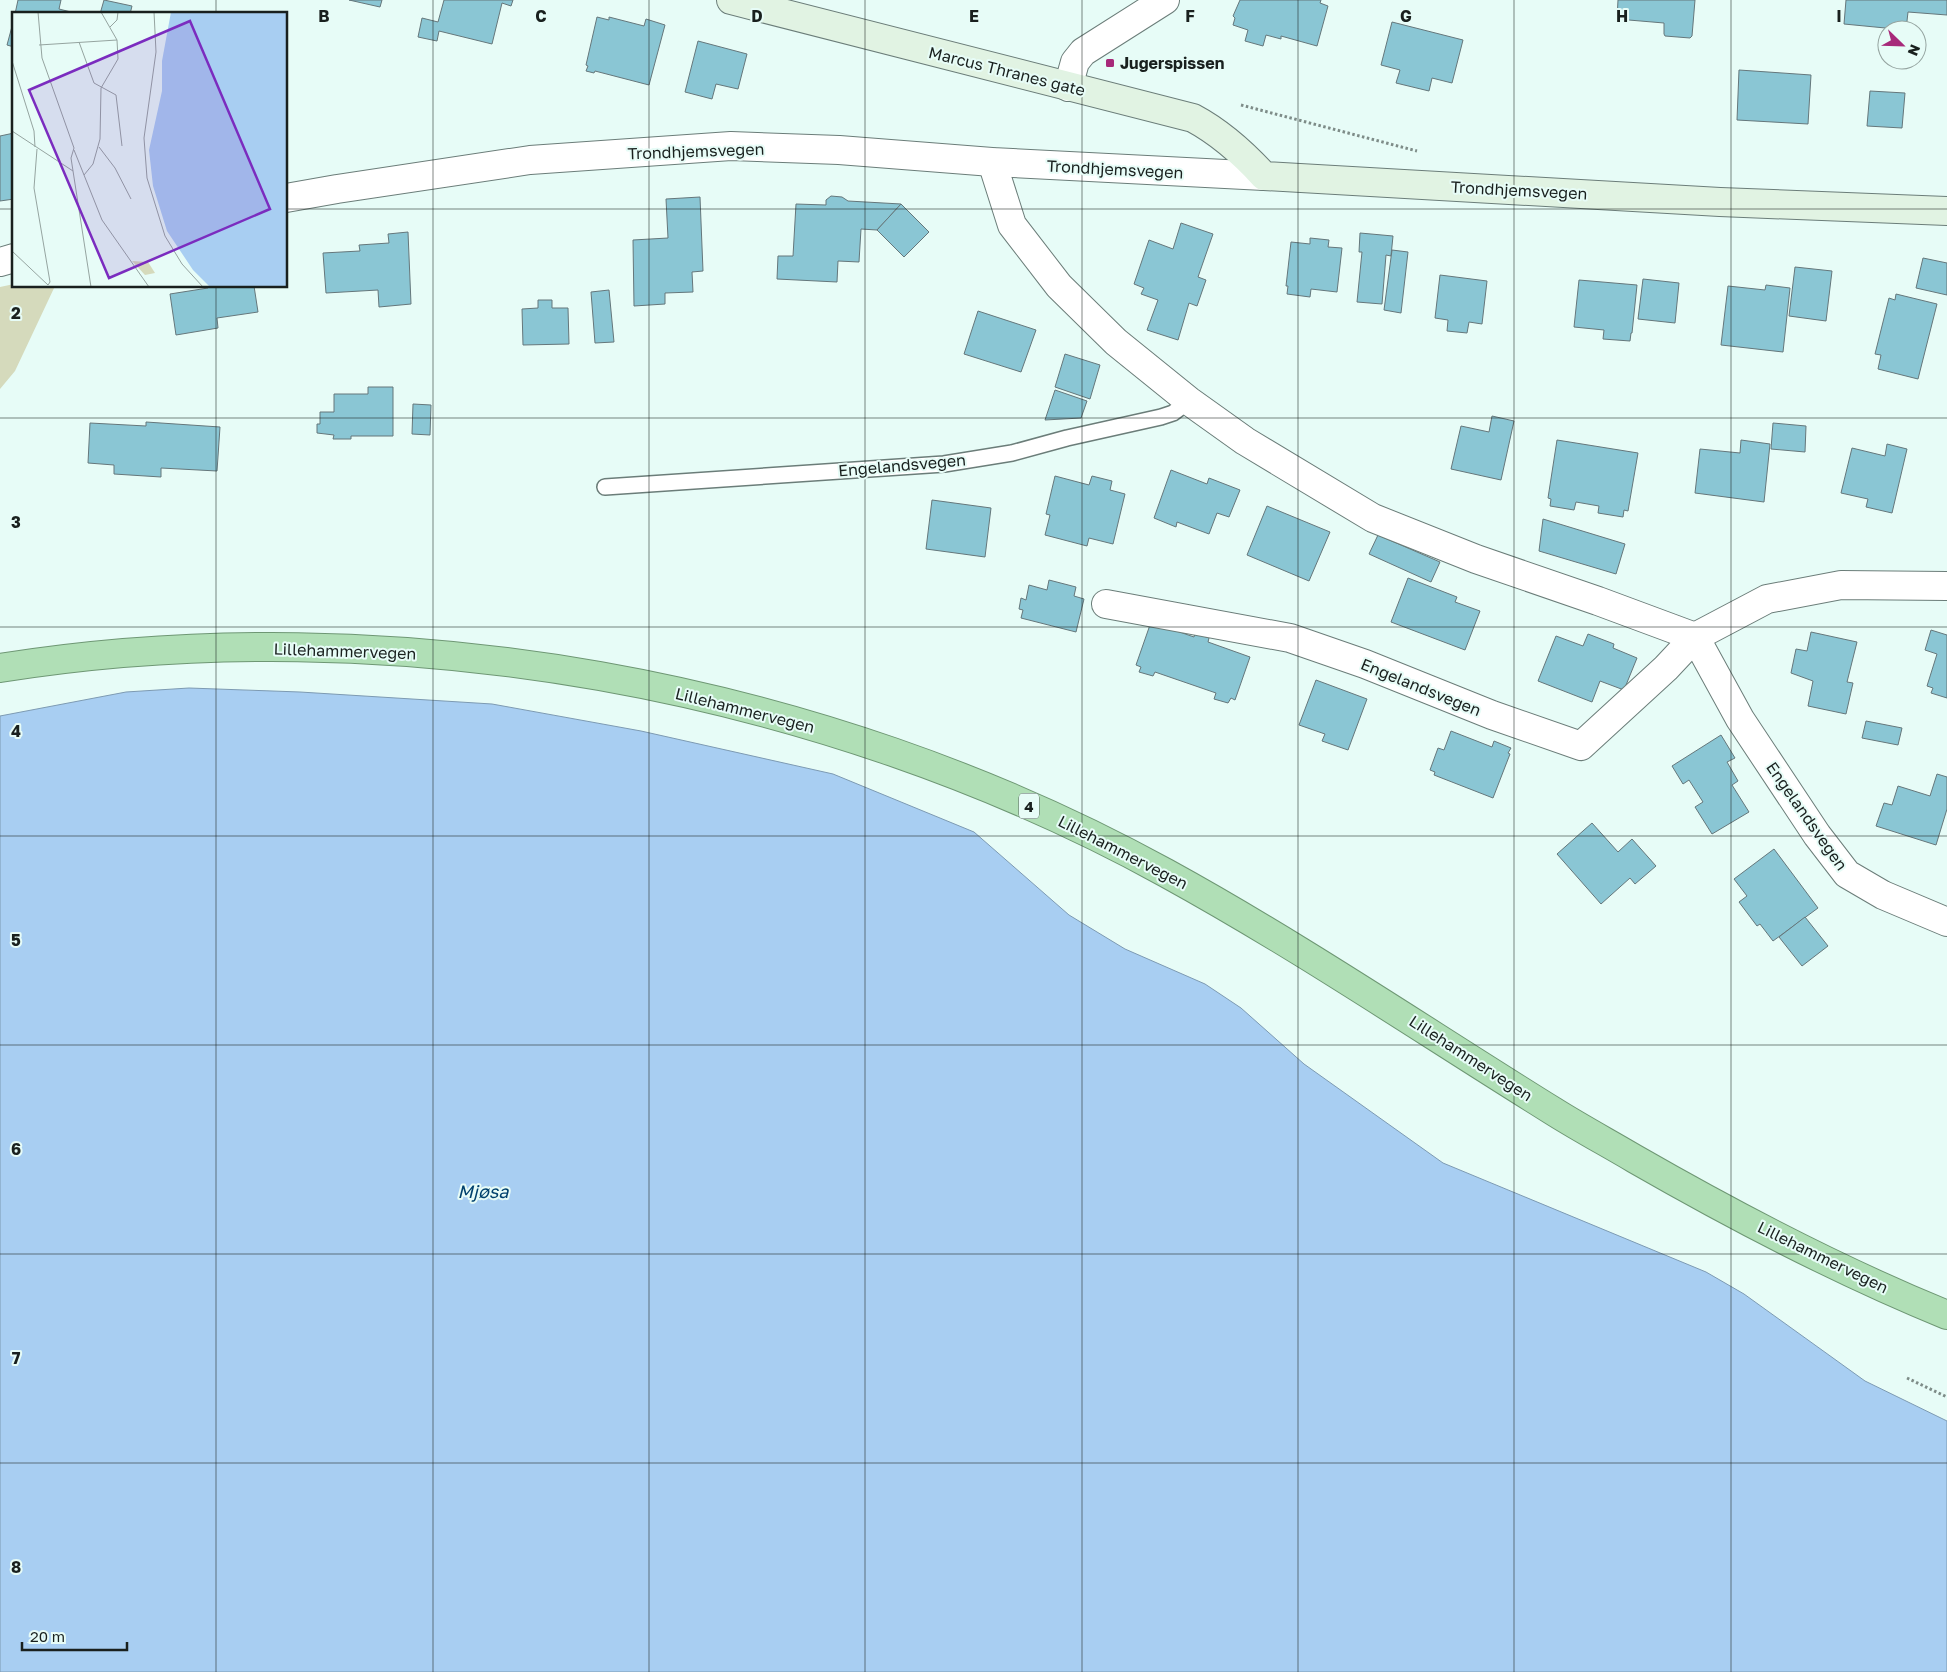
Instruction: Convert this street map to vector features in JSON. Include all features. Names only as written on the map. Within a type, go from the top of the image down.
[{"type":"highway","name":"Lillehammervegen","points":[[0,668],[40,661],[160,650],[220,648],[347,649],[416,654],[507,662],[620,680],[738,705],[869,744],[929,764],[1016,800],[1093,835],[1164,871],[1343,976],[1556,1112],[1682,1185],[1808,1253],[1947,1315]]},
{"type":"main road","name":"Marcus Thranes gate","points":[[731,0],[1194,118],[1212,128],[1243,153],[1264,176]]},
{"type":"main road","name":"Trondhjemsvegen","points":[[1264,176],[1720,202],[1947,211]]},
{"type":"street","points":[[1068,87],[1076,62],[1083,52],[1165,0]]},
{"type":"street","name":"Trondhjemsvegen","points":[[288,198],[530,160],[731,146],[839,150],[992,162],[1264,176]]},
{"type":"street","points":[[992,162],[1012,226],[1059,286],[1116,342],[1189,401],[1245,441],[1373,518],[1476,559],[1598,601],[1694,638],[1766,599],[1840,585],[1947,586]]},
{"type":"street","name":"Engelandsvegen","points":[[1106,604],[1290,638],[1365,664],[1492,715],[1581,746],[1666,668],[1694,638],[1740,719],[1817,835],[1847,874],[1883,894],[1947,922]]},
{"type":"lane","name":"Engelandsvegen","points":[[605,487],[944,464],[1012,453],[1075,436],[1161,417],[1173,413],[1189,401]]},
{"type":"path","points":[[1241,105],[1425,153]]},
{"type":"path","points":[[1907,1378],[1947,1397]]},
{"type":"green space","points":[[12,284],[12,288],[54,288],[15,371],[0,389],[0,287]]},
{"type":"water","name":"Mjøsa","points":[[189,688],[300,692],[492,704],[641,731],[833,774],[974,832],[1069,915],[1125,949],[1205,984],[1241,1008],[1304,1064],[1443,1163],[1706,1272],[1744,1294],[1865,1381],[1947,1421],[1947,1672],[0,1672],[0,716],[126,692]]},
{"type":"building","points":[[18,0],[61,0],[59,9],[71,12],[15,12]]},
{"type":"building","points":[[104,0],[132,6],[130,12],[101,12]]},
{"type":"building","points":[[349,0],[382,0],[380,7]]},
{"type":"building","points":[[444,0],[513,0],[511,6],[502,3],[492,44],[439,31],[437,41],[418,37],[422,18],[438,22]]},
{"type":"building","points":[[1240,0],[1321,0],[1320,3],[1328,6],[1317,46],[1281,36],[1281,39],[1266,35],[1263,46],[1245,41],[1248,30],[1233,25],[1235,18],[1233,16]]},
{"type":"building","points":[[1618,0],[1695,0],[1692,36],[1690,38],[1665,36],[1664,23],[1617,19]]},
{"type":"building","points":[[1846,0],[1947,0],[1947,15],[1908,12],[1907,20],[1877,20],[1877,27],[1844,24]]},
{"type":"building","points":[[597,17],[609,20],[609,17],[644,26],[646,19],[665,25],[649,85],[595,71],[594,73],[586,71]]},
{"type":"building","points":[[1392,22],[1463,40],[1452,83],[1432,78],[1429,91],[1396,83],[1400,70],[1381,65]]},
{"type":"building","points":[[12,26],[12,46],[7,45]]},
{"type":"building","points":[[698,41],[747,54],[738,89],[716,84],[712,99],[685,92]]},
{"type":"building","points":[[1739,70],[1811,75],[1808,124],[1737,120]]},
{"type":"building","points":[[1870,91],[1905,93],[1902,128],[1867,126]]},
{"type":"building","points":[[12,133],[12,199],[0,201],[0,136]]},
{"type":"building","points":[[831,196],[842,197],[848,201],[901,204],[877,230],[861,229],[859,262],[838,261],[837,282],[777,279],[778,256],[793,256],[796,204],[826,205],[826,200]]},
{"type":"building","points":[[700,197],[703,271],[692,272],[693,292],[665,293],[665,304],[634,306],[633,240],[668,238],[666,199]]},
{"type":"building","points":[[901,204],[929,232],[904,257],[877,230]]},
{"type":"building","points":[[1181,223],[1213,234],[1198,277],[1206,280],[1197,306],[1189,303],[1178,340],[1147,330],[1158,300],[1141,294],[1144,288],[1134,284],[1149,240],[1173,249]]},
{"type":"building","points":[[408,232],[411,304],[379,307],[378,290],[326,293],[323,253],[360,251],[359,245],[389,243],[388,234]]},
{"type":"building","points":[[1360,233],[1393,236],[1391,256],[1386,255],[1382,304],[1357,302],[1362,252],[1359,252]]},
{"type":"building","points":[[1310,238],[1329,240],[1328,247],[1342,248],[1337,292],[1311,289],[1310,297],[1287,294],[1288,286],[1286,286],[1291,242],[1310,244]]},
{"type":"building","points":[[1392,250],[1408,252],[1401,313],[1384,310]]},
{"type":"building","points":[[1923,258],[1947,263],[1947,295],[1916,288]]},
{"type":"building","points":[[1795,267],[1832,271],[1826,321],[1789,316]]},
{"type":"building","points":[[1440,275],[1487,281],[1482,324],[1469,322],[1467,333],[1447,331],[1448,320],[1435,318]]},
{"type":"building","points":[[1643,279],[1679,283],[1675,323],[1638,319]]},
{"type":"building","points":[[1579,280],[1637,285],[1630,341],[1603,339],[1604,330],[1574,327]]},
{"type":"building","points":[[1766,285],[1790,288],[1783,352],[1721,345],[1728,286],[1765,290]]},
{"type":"building","points":[[208,288],[254,288],[258,312],[217,318],[218,328],[176,335],[170,294]]},
{"type":"building","points":[[609,290],[614,342],[595,343],[591,292]]},
{"type":"building","points":[[1896,294],[1937,304],[1918,379],[1878,369],[1881,355],[1875,354],[1889,298],[1895,300]]},
{"type":"building","points":[[538,300],[552,300],[552,308],[568,308],[569,344],[523,345],[522,309],[538,308]]},
{"type":"building","points":[[978,311],[1036,330],[1021,372],[964,354]]},
{"type":"building","points":[[1065,354],[1100,365],[1090,399],[1055,387]]},
{"type":"building","points":[[368,387],[393,387],[393,436],[351,436],[351,439],[333,439],[334,435],[317,433],[317,424],[320,424],[320,412],[334,412],[334,394],[368,394]]},
{"type":"building","points":[[1055,390],[1087,401],[1081,418],[1045,420]]},
{"type":"building","points":[[413,404],[431,405],[430,435],[412,434]]},
{"type":"building","points":[[1492,416],[1514,421],[1501,480],[1451,469],[1461,426],[1489,432]]},
{"type":"building","points":[[146,422],[220,427],[217,471],[161,468],[161,477],[114,474],[114,465],[88,463],[90,423],[146,426]]},
{"type":"building","points":[[1773,423],[1806,426],[1805,452],[1771,449]]},
{"type":"building","points":[[1557,440],[1638,453],[1628,511],[1624,510],[1623,517],[1598,513],[1599,506],[1576,502],[1574,510],[1550,506],[1551,499],[1548,498]]},
{"type":"building","points":[[1741,440],[1770,444],[1764,502],[1695,493],[1700,449],[1740,453]]},
{"type":"building","points":[[1887,444],[1907,449],[1892,513],[1866,507],[1868,499],[1841,493],[1852,448],[1885,456]]},
{"type":"building","points":[[1171,470],[1207,484],[1209,478],[1240,490],[1229,517],[1217,513],[1209,534],[1177,522],[1176,527],[1154,518]]},
{"type":"building","points":[[1055,476],[1089,485],[1092,476],[1112,481],[1110,490],[1125,494],[1113,544],[1089,538],[1087,546],[1045,535],[1050,515],[1046,514]]},
{"type":"building","points":[[932,500],[991,508],[985,557],[926,549]]},
{"type":"building","points":[[1267,506],[1330,532],[1309,581],[1247,555]]},
{"type":"building","points":[[1543,519],[1625,544],[1616,574],[1539,551]]},
{"type":"building","points":[[1378,535],[1440,562],[1431,582],[1369,554]]},
{"type":"building","points":[[1408,578],[1457,597],[1455,602],[1480,611],[1465,650],[1391,622]]},
{"type":"building","points":[[1049,580],[1076,587],[1074,596],[1084,599],[1076,632],[1021,618],[1023,610],[1019,609],[1021,598],[1026,600],[1029,585],[1047,590]]},
{"type":"building","points":[[1151,622],[1194,637],[1195,633],[1209,638],[1208,642],[1250,657],[1235,700],[1231,698],[1228,703],[1214,699],[1216,693],[1155,672],[1153,676],[1139,672],[1141,667],[1136,665]]},
{"type":"building","points":[[1931,630],[1947,635],[1947,698],[1931,693],[1933,688],[1927,686],[1937,654],[1925,650]]},
{"type":"building","points":[[1811,632],[1857,642],[1847,682],[1853,683],[1846,714],[1808,706],[1813,681],[1791,673],[1796,649],[1807,651]]},
{"type":"building","points":[[1588,634],[1614,644],[1613,648],[1637,658],[1624,690],[1600,681],[1592,702],[1538,681],[1556,636],[1583,646]]},
{"type":"building","points":[[1316,680],[1367,699],[1348,750],[1322,741],[1325,734],[1299,725]]},
{"type":"building","points":[[1866,721],[1902,728],[1898,745],[1862,738]]},
{"type":"building","points":[[1451,731],[1492,747],[1494,741],[1511,748],[1493,798],[1434,775],[1435,772],[1430,770],[1438,748],[1444,750]]},
{"type":"building","points":[[1721,735],[1735,758],[1727,762],[1738,781],[1732,785],[1749,812],[1712,834],[1695,807],[1703,802],[1689,780],[1683,784],[1672,766]]},
{"type":"building","points":[[1937,774],[1947,777],[1947,809],[1936,845],[1876,826],[1884,803],[1892,805],[1898,786],[1930,796]]},
{"type":"building","points":[[1592,823],[1618,852],[1632,839],[1656,866],[1635,884],[1630,878],[1601,904],[1557,854]]},
{"type":"building","points":[[1774,849],[1818,908],[1773,941],[1760,924],[1757,926],[1739,902],[1747,896],[1734,879]]},
{"type":"building","points":[[1805,917],[1828,946],[1802,966],[1779,937]]},
{"type":"place","name":"Jugerspissen","points":[[1110,63]]}]
